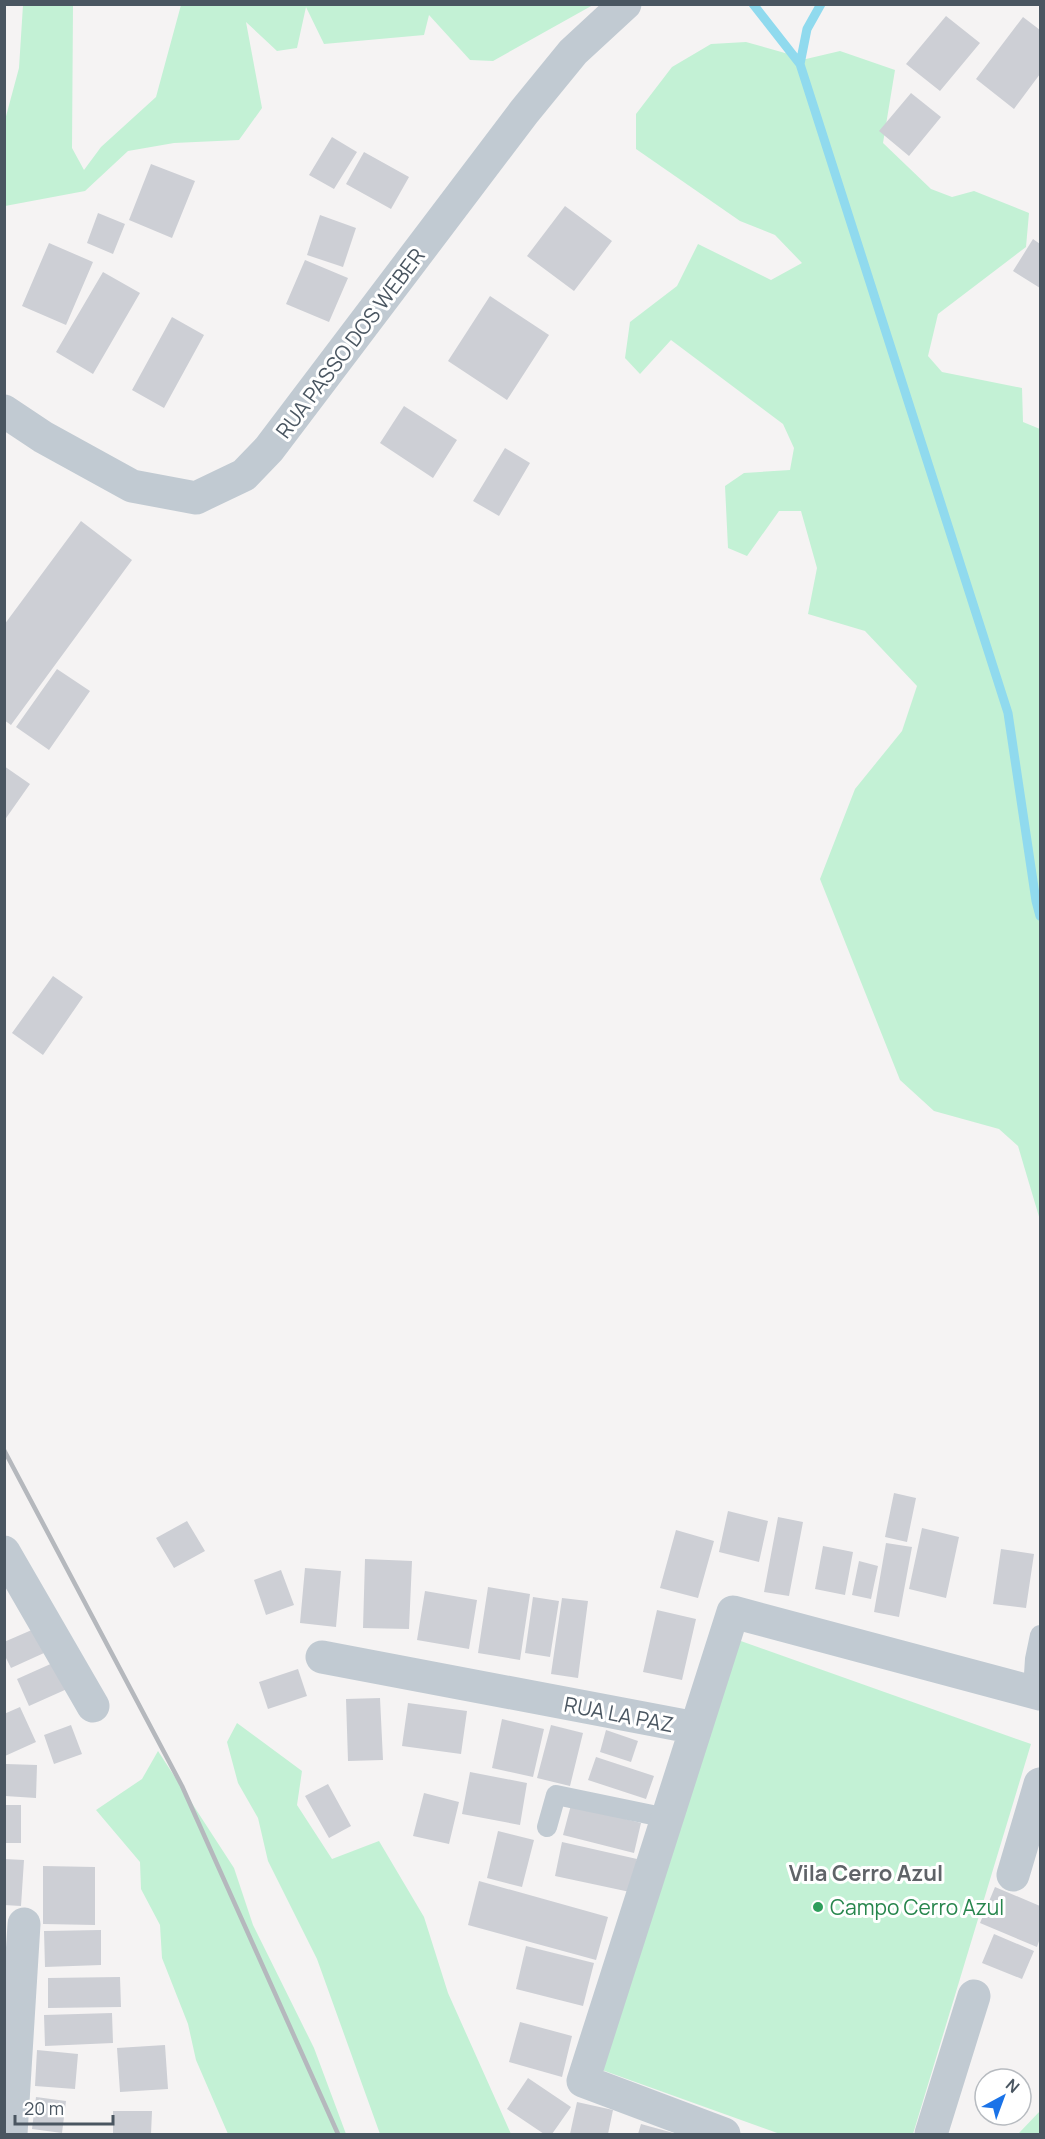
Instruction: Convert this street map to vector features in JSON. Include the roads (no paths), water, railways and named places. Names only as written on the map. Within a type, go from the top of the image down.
[{"type":"street","name":"RUA PASSO DOS WEBER","points":[[4,411],[43,437],[132,486],[196,498],[244,475],[276,440],[573,52],[625,4]]},
{"type":"street","points":[[4,1552],[93,1706]]},
{"type":"street","name":"RUA LA PAZ","points":[[322,1657],[696,1728],[733,1612],[1037,1692]]},
{"type":"street","points":[[696,1728],[583,2081],[724,2134]]},
{"type":"street","points":[[1013,1875],[1041,1784]]},
{"type":"street","points":[[11,2134],[24,1924]]},
{"type":"street","points":[[931,2134],[974,1996]]},
{"type":"lane","points":[[1037,1692],[1035,1659],[1041,1635]]},
{"type":"lane","points":[[547,1827],[556,1795],[667,1818]]},
{"type":"waterway","points":[[753,4],[800,64],[1008,713],[1040,916]]},
{"type":"waterway","points":[[800,64],[807,29],[821,4]]},
{"type":"railway","points":[[4,1450],[182,1786],[338,2134]]},
{"type":"place","name":"Campo Cerro Azul","points":[[818,1907]]},
{"type":"district","name":"Vila Cerro Azul","points":[[866,1873]]}]
